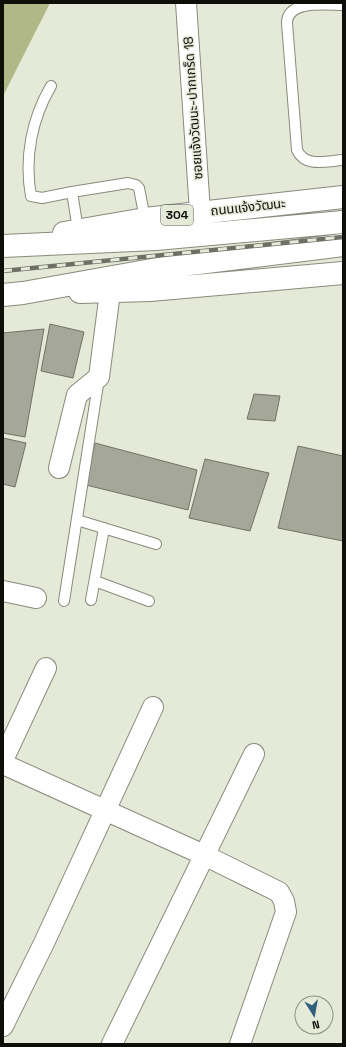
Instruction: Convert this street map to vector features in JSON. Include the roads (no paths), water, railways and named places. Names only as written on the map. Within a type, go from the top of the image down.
[{"type":"main road","name":"ถนนแจ้งวัฒนะ","points":[[8,245],[78,230],[145,219],[343,196]]},
{"type":"main road","name":"ถนนแจ้งวัฒนะ","points":[[8,245],[96,243],[343,222]]},
{"type":"main road","points":[[13,294],[174,266],[343,245]]},
{"type":"main road","points":[[13,294],[110,292],[227,284],[343,273]]},
{"type":"street","name":"ซอยแจ้งวัฒนะ-ปากเกร็ด 18","points":[[186,3],[200,212]]},
{"type":"street","points":[[59,468],[77,395],[99,377],[110,292]]},
{"type":"street","points":[[3,591],[36,598]]},
{"type":"street","points":[[3,760],[11,723],[46,668]]},
{"type":"street","points":[[3,1026],[106,810],[153,707]]},
{"type":"street","points":[[112,1044],[254,754]]},
{"type":"street","points":[[3,764],[204,854],[279,892],[283,897],[286,907],[240,1044]]},
{"type":"lane","points":[[343,5],[305,6],[291,10],[287,16],[287,32],[297,150],[300,157],[305,161],[319,162],[343,160]]},
{"type":"lane","points":[[51,86],[42,104],[30,148],[28,177],[31,196],[42,198],[128,183],[136,185],[139,188],[145,219]]},
{"type":"lane","points":[[72,192],[78,230]]},
{"type":"lane","points":[[64,601],[99,377]]},
{"type":"lane","points":[[77,520],[156,544]]},
{"type":"lane","points":[[91,600],[104,528]]},
{"type":"lane","points":[[95,581],[149,601]]},
{"type":"railway","points":[[3,271],[343,237]]}]
